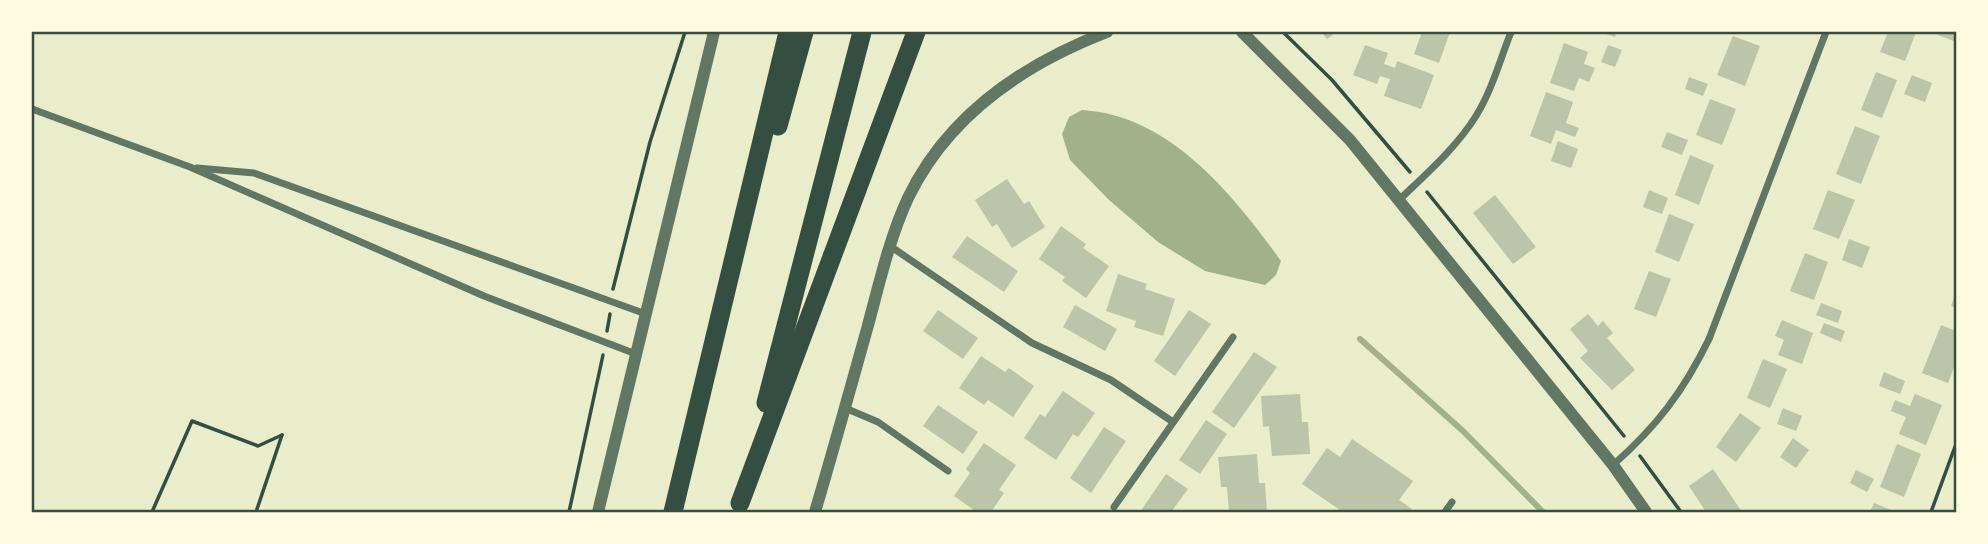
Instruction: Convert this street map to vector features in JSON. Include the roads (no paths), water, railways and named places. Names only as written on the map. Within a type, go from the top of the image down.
[{"type":"highway","points":[[673,513],[788,32]]},
{"type":"highway","points":[[681,477],[804,32]]},
{"type":"highway","points":[[739,508],[862,32]]},
{"type":"highway","points":[[739,508],[916,32]]},
{"type":"street","points":[[598,513],[714,32]]},
{"type":"street","points":[[815,513],[890,246],[908,198],[926,167],[965,117],[1013,79],[1050,57],[1107,32]]},
{"type":"street","points":[[1242,32],[1340,130],[1399,200],[1613,465],[1646,513]]},
{"type":"street","points":[[1399,200],[1452,148],[1476,116],[1511,32]]},
{"type":"street","points":[[1613,465],[1654,427],[1688,383],[1709,339],[1826,32]]},
{"type":"street","points":[[32,109],[190,167],[484,296],[636,354]]},
{"type":"street","points":[[190,167],[254,173],[646,314]]},
{"type":"street","points":[[890,246],[1032,343],[1111,380],[1173,422]]},
{"type":"street","points":[[1114,507],[1233,337]]},
{"type":"street","points":[[845,408],[878,422],[948,471]]},
{"type":"street","points":[[1445,513],[1452,502]]},
{"type":"waterway","points":[[1360,339],[1463,431],[1543,512]]}]
